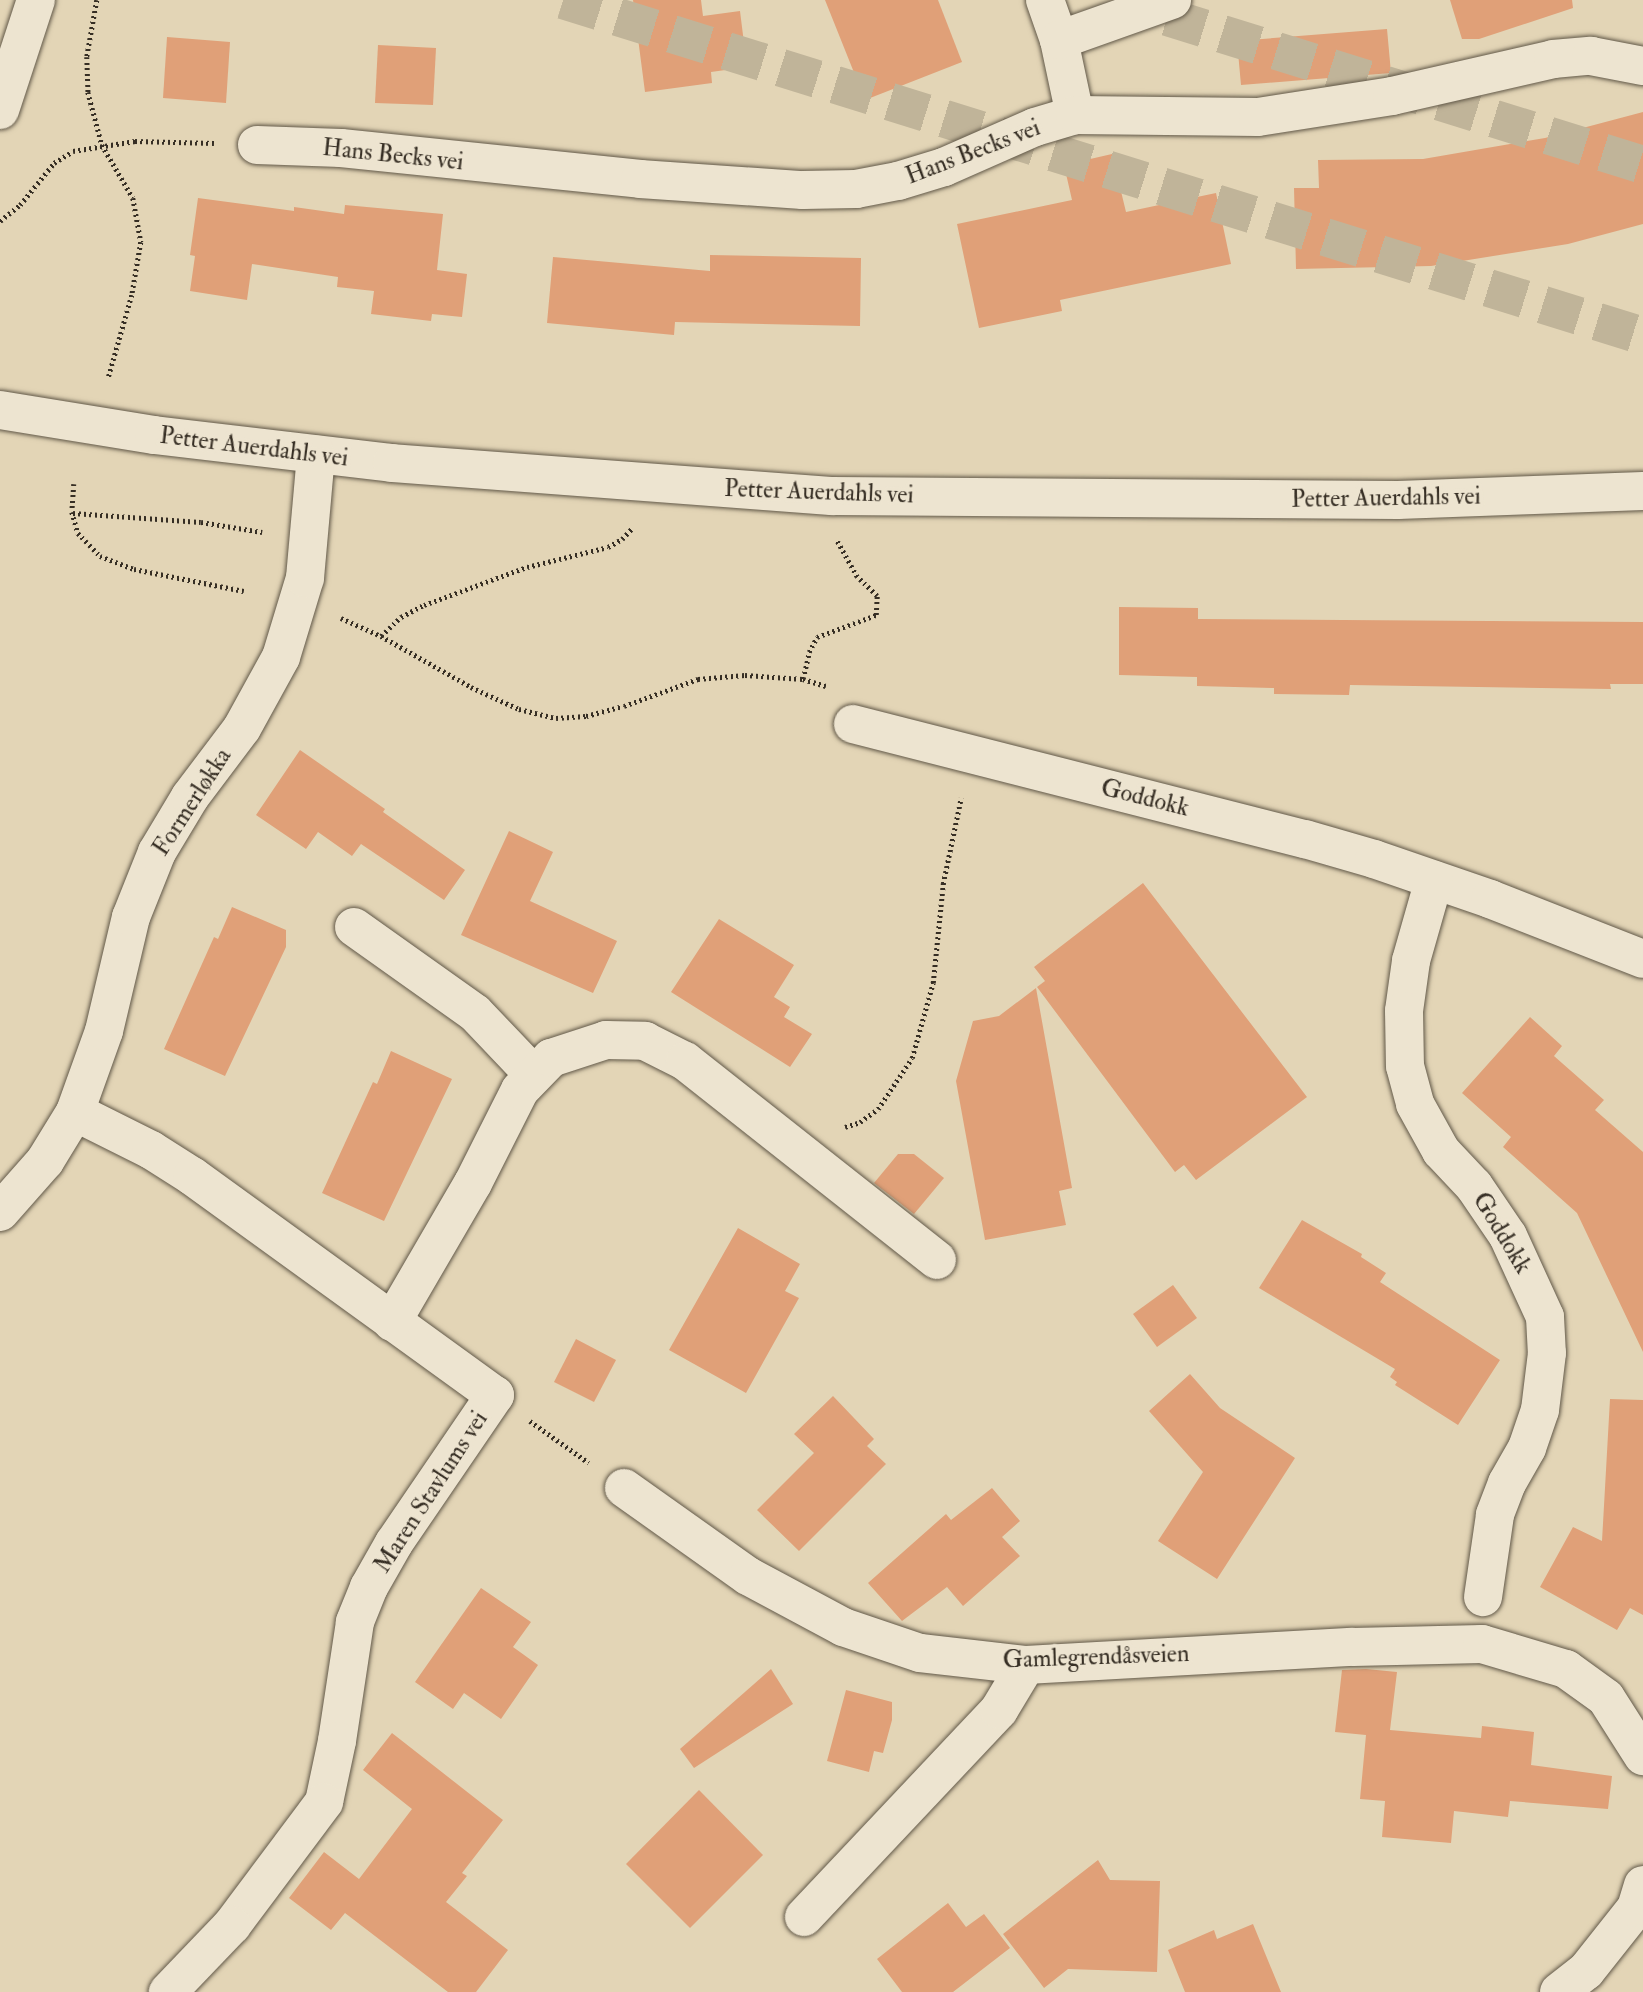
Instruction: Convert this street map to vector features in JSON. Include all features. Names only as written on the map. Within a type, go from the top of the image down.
[{"type":"street","points":[[0,110],[36,0]]},
{"type":"street","points":[[1045,0],[1059,40],[1075,116]]},
{"type":"street","points":[[1059,40],[1172,0]]},
{"type":"street","name":"Hans Becks vei","points":[[257,145],[341,148],[640,179],[803,190],[856,189],[898,181],[944,167],[1035,127],[1075,116],[1258,117],[1392,96],[1553,59],[1591,56],[1643,66]]},
{"type":"street","name":"Petter Auerdahls vei","points":[[0,410],[154,435],[316,454],[512,474],[832,496],[1398,500],[1643,491]]},
{"type":"street","name":"Formerløkka","points":[[0,1212],[45,1161],[75,1112],[104,1031],[131,917],[143,882],[172,825],[242,728],[281,657],[305,578],[316,454]]},
{"type":"street","name":"Goddokk","points":[[853,724],[1305,839],[1434,880],[1643,959]]},
{"type":"street","name":"Goddokk","points":[[1434,880],[1411,961],[1404,1011],[1408,1079],[1415,1104],[1441,1151],[1474,1186],[1508,1236],[1545,1317],[1548,1353],[1539,1410],[1527,1448],[1507,1483],[1495,1515],[1483,1597]]},
{"type":"street","points":[[354,927],[475,1013],[533,1074]]},
{"type":"street","points":[[393,1322],[467,1193],[508,1110],[533,1074],[551,1058],[606,1040],[645,1041],[685,1061],[937,1259]]},
{"type":"street","name":"Maren Stavlums vei","points":[[75,1112],[151,1150],[192,1176],[495,1395],[394,1543],[369,1587],[355,1622],[330,1780],[324,1802],[232,1925],[168,1992]]},
{"type":"street","name":"Gamlegrendåsveien","points":[[624,1488],[748,1576],[843,1627],[920,1653],[1026,1665],[1353,1647],[1482,1644],[1566,1669],[1606,1698],[1643,1756]]},
{"type":"street","points":[[804,1917],[999,1710],[1026,1665]]},
{"type":"street","points":[[1559,1992],[1586,1971],[1636,1908],[1643,1885]]},
{"type":"path","points":[[97,0],[88,46],[87,80],[94,121],[102,145],[133,198],[141,242],[132,295],[108,379]]},
{"type":"path","points":[[0,222],[20,205],[54,163],[73,151],[102,145],[169,141],[257,145]]},
{"type":"path","points":[[74,484],[72,512],[78,533],[100,556],[116,564],[244,591]]},
{"type":"path","points":[[381,636],[401,617],[424,604],[527,567],[608,547],[635,525],[649,484]]},
{"type":"path","points":[[803,680],[809,652],[817,637],[876,615],[877,596],[857,577],[833,533],[832,496]]},
{"type":"path","points":[[72,512],[201,522],[264,532]]},
{"type":"path","points":[[337,616],[381,636],[471,687],[519,709],[556,718],[586,716],[624,706],[698,679],[746,674],[803,680],[839,690]]},
{"type":"path","points":[[778,1135],[790,1126],[838,1128],[860,1122],[878,1109],[912,1058],[933,983],[947,860],[973,756]]},
{"type":"path","points":[[495,1395],[624,1488]]},
{"type":"building","points":[[633,0],[701,0],[703,16],[740,11],[747,67],[711,72],[712,83],[645,92]]},
{"type":"building","points":[[825,0],[938,0],[962,62],[865,100]]},
{"type":"building","points":[[1450,0],[1572,0],[1573,8],[1479,39],[1462,39]]},
{"type":"building","points":[[1387,29],[1391,73],[1241,85],[1237,41]]},
{"type":"building","points":[[167,37],[230,42],[226,103],[163,98]]},
{"type":"building","points":[[378,45],[436,48],[433,105],[375,103]]},
{"type":"building","points":[[1643,112],[1643,224],[1568,244],[1431,266],[1296,269],[1294,188],[1319,188],[1318,160],[1423,159],[1545,138]]},
{"type":"building","points":[[1112,154],[1126,212],[1216,193],[1231,264],[1060,300],[1062,311],[979,328],[957,224],[1072,200],[1064,165]]},
{"type":"building","points":[[198,198],[294,211],[294,207],[344,214],[345,205],[443,214],[437,270],[467,274],[462,317],[432,314],[431,321],[371,314],[374,291],[337,287],[338,277],[252,264],[247,300],[190,291],[195,256],[190,255]]},
{"type":"building","points":[[710,255],[861,258],[860,326],[675,322],[674,335],[547,323],[553,257],[710,271]]},
{"type":"building","points":[[1119,607],[1198,608],[1198,619],[1643,622],[1643,684],[1610,684],[1611,689],[1350,685],[1349,695],[1274,694],[1274,688],[1197,686],[1197,677],[1119,675]]},
{"type":"building","points":[[300,750],[385,809],[383,812],[465,870],[444,900],[361,844],[352,856],[318,832],[306,849],[256,815]]},
{"type":"building","points":[[509,831],[553,852],[530,901],[617,941],[593,993],[461,935]]},
{"type":"building","points":[[1143,883],[1307,1097],[1196,1180],[1184,1165],[1175,1172],[1037,987],[1045,981],[1034,967]]},
{"type":"building","points":[[232,907],[286,930],[286,947],[225,1076],[164,1049],[214,937],[218,939]]},
{"type":"building","points":[[719,919],[794,965],[774,997],[790,1007],[784,1017],[812,1034],[790,1067],[671,992]]},
{"type":"building","points":[[1036,988],[1072,1188],[1059,1191],[1066,1225],[985,1240],[956,1081],[973,1021],[999,1016]]},
{"type":"building","points":[[1530,1017],[1562,1046],[1554,1056],[1604,1100],[1595,1110],[1643,1152],[1643,1352],[1577,1213],[1503,1147],[1511,1137],[1462,1093]]},
{"type":"building","points":[[391,1051],[452,1079],[384,1221],[322,1193],[373,1082],[377,1084]]},
{"type":"building","points":[[898,1154],[914,1154],[944,1178],[914,1214],[874,1183]]},
{"type":"building","points":[[1302,1220],[1362,1254],[1361,1257],[1386,1273],[1380,1282],[1500,1360],[1458,1425],[1395,1385],[1397,1382],[1390,1377],[1395,1369],[1259,1288]]},
{"type":"building","points":[[738,1228],[800,1264],[785,1291],[799,1298],[746,1393],[669,1350]]},
{"type":"building","points":[[1173,1285],[1197,1318],[1157,1347],[1133,1314]]},
{"type":"building","points":[[576,1339],[616,1360],[594,1402],[554,1382]]},
{"type":"building","points":[[1190,1374],[1220,1408],[1295,1458],[1217,1579],[1158,1541],[1203,1472],[1149,1411]]},
{"type":"building","points":[[833,1396],[874,1439],[867,1446],[886,1464],[799,1551],[757,1510],[814,1453],[794,1434]]},
{"type":"building","points":[[1610,1399],[1643,1400],[1643,1615],[1630,1608],[1617,1630],[1540,1587],[1573,1527],[1602,1541]]},
{"type":"building","points":[[992,1488],[1020,1521],[1002,1537],[1020,1556],[963,1606],[947,1587],[902,1621],[868,1583],[946,1514],[951,1520]]},
{"type":"building","points":[[481,1588],[531,1622],[513,1647],[538,1665],[501,1719],[464,1693],[453,1709],[415,1682]]},
{"type":"building","points":[[771,1669],[793,1704],[694,1768],[680,1749]]},
{"type":"building","points":[[1342,1670],[1397,1672],[1390,1730],[1481,1738],[1482,1726],[1534,1732],[1531,1765],[1612,1776],[1608,1809],[1510,1801],[1508,1817],[1454,1811],[1451,1843],[1382,1837],[1385,1801],[1360,1799],[1366,1735],[1335,1732]]},
{"type":"building","points":[[846,1690],[892,1702],[892,1720],[883,1753],[874,1751],[869,1772],[827,1761]]},
{"type":"building","points":[[392,1733],[503,1820],[462,1873],[467,1876],[446,1902],[508,1950],[476,1992],[448,1992],[345,1913],[331,1930],[289,1898],[324,1852],[359,1879],[412,1809],[363,1770]]},
{"type":"building","points":[[699,1790],[763,1855],[690,1928],[626,1864]]},
{"type":"building","points":[[1098,1860],[1110,1880],[1160,1881],[1157,1972],[1068,1969],[1044,1988],[1003,1934]]},
{"type":"building","points":[[948,1903],[966,1927],[984,1914],[1010,1948],[953,1992],[902,1992],[877,1959]]},
{"type":"building","points":[[1253,1924],[1281,1992],[1185,1992],[1168,1950],[1214,1930],[1217,1939]]},
{"type":"tunnel","points":[[563,0],[1643,336]]},
{"type":"tunnel","points":[[1113,0],[1643,165]]}]
